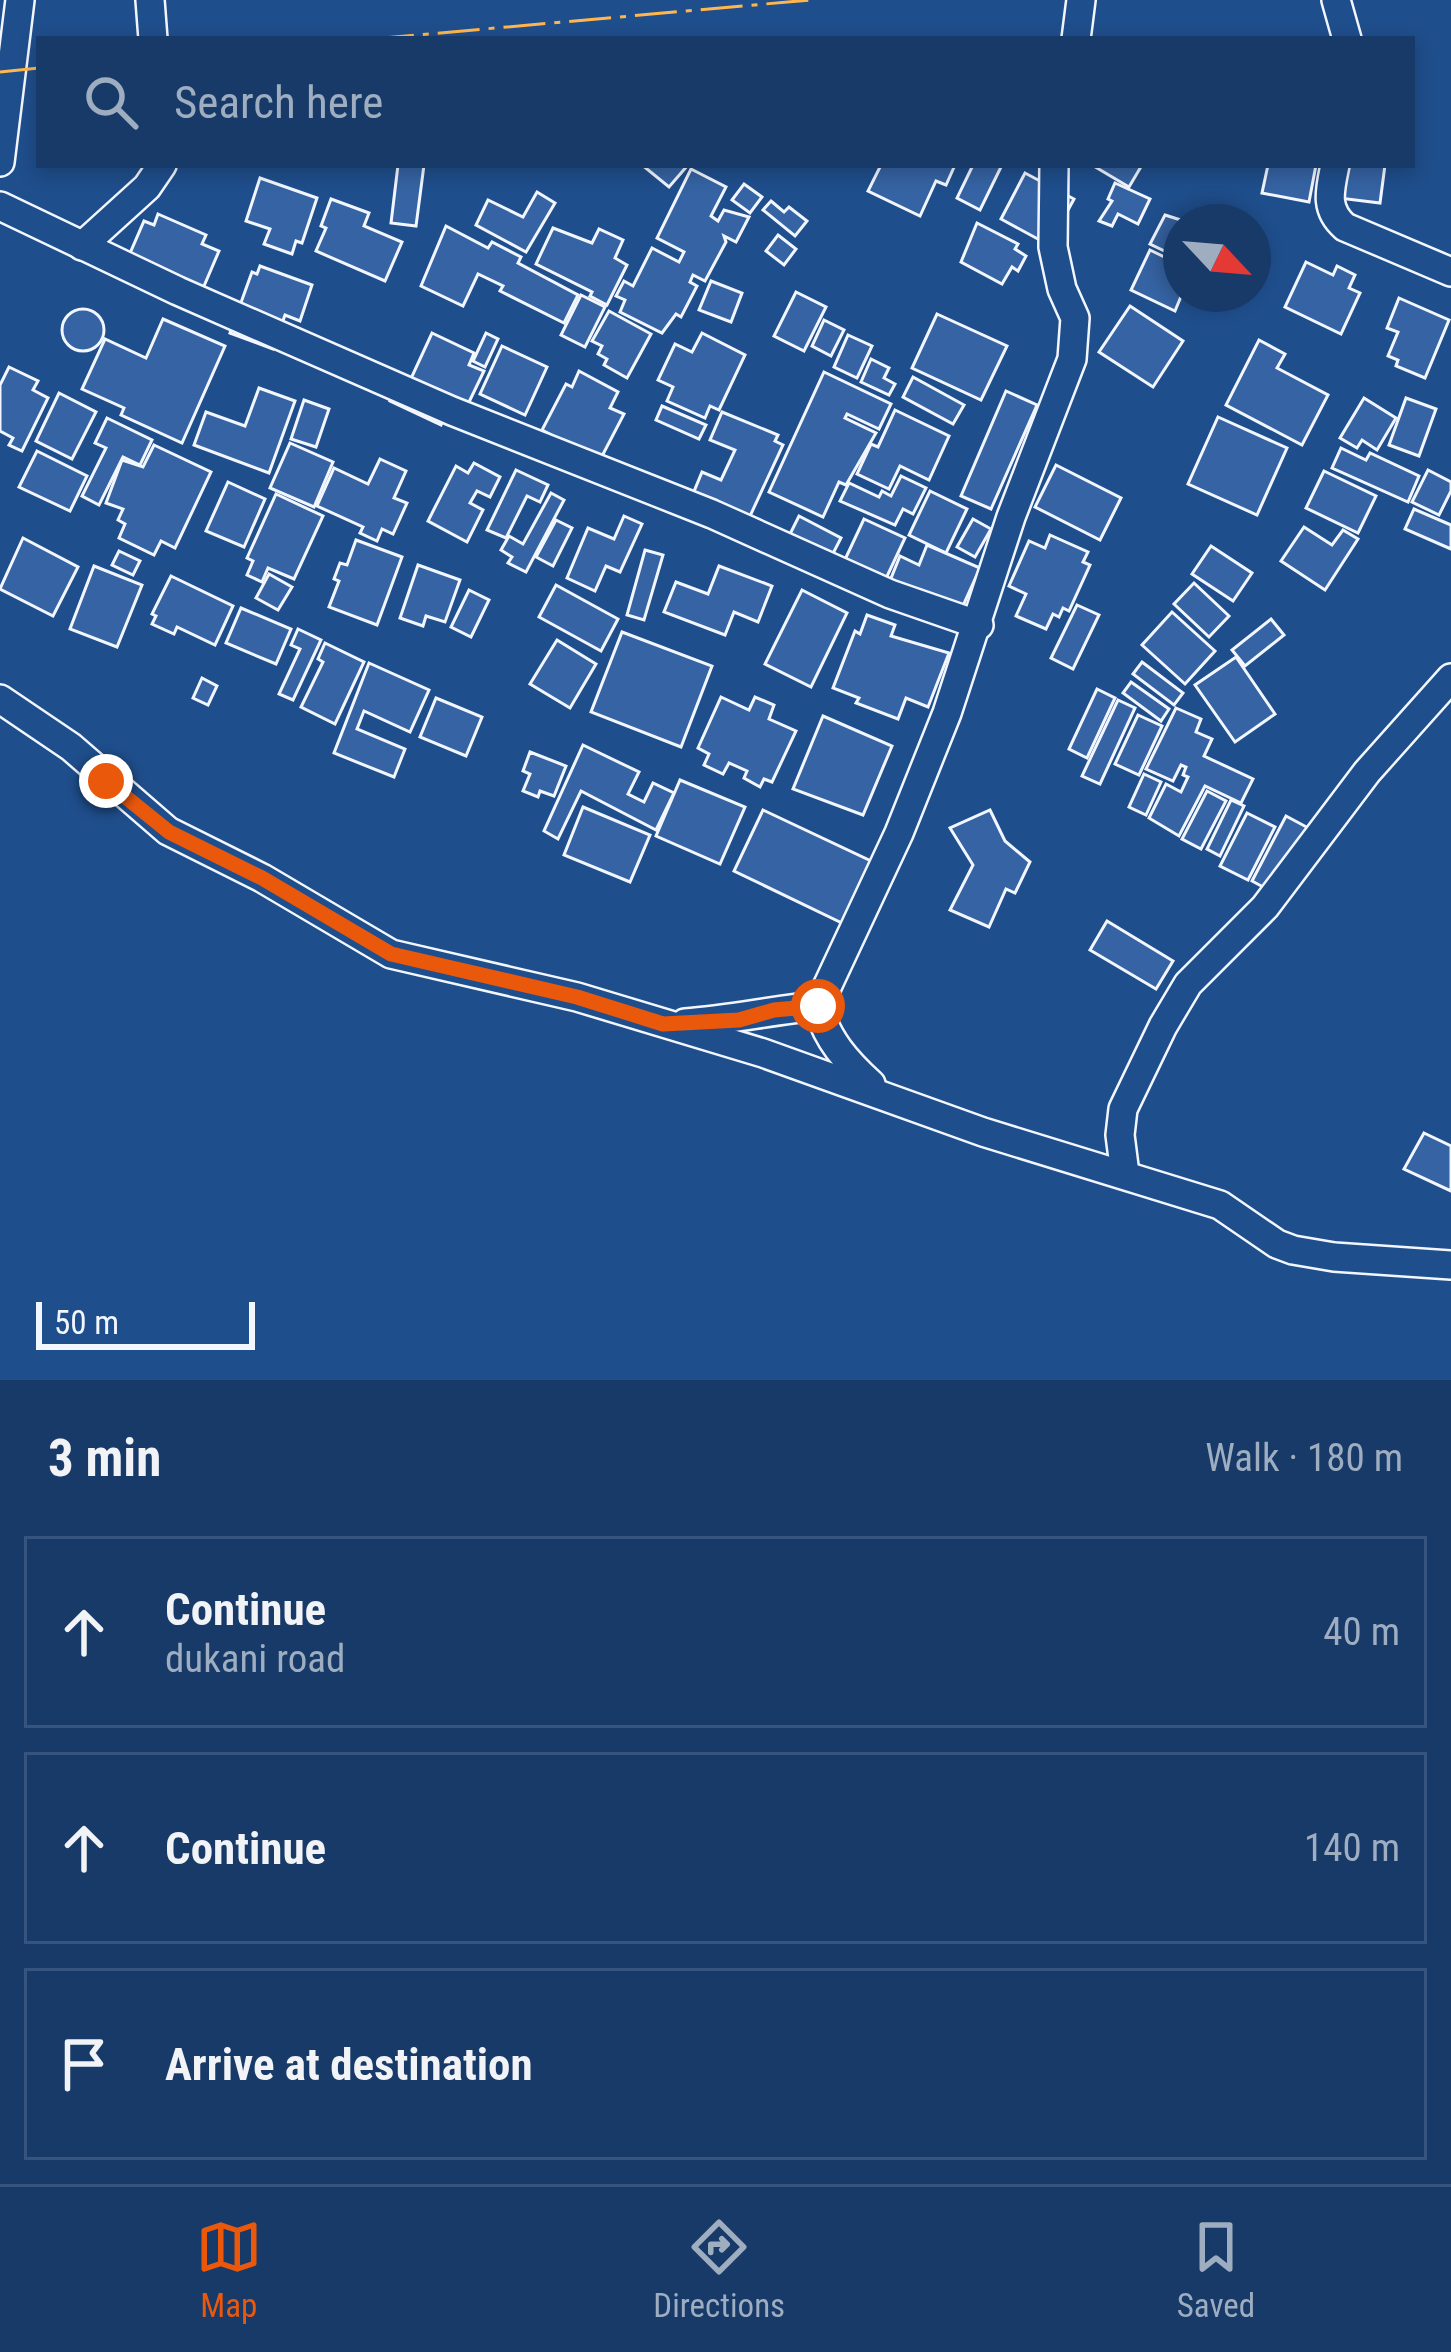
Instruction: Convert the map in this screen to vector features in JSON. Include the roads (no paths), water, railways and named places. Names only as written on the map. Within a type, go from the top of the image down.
[{"type":"street","points":[[150,0],[153,36]]},
{"type":"street","points":[[1076,36],[1082,0]]},
{"type":"street","points":[[1336,0],[1346,36]]},
{"type":"street","points":[[0,162],[18,13]]},
{"type":"street","points":[[82,246],[147,187],[160,168]]},
{"type":"street","points":[[879,1091],[847,1062],[821,1021],[818,1006],[898,833],[979,625],[1011,517],[1076,338],[1076,318],[1062,289],[1053,247],[1054,168]]},
{"type":"street","points":[[1335,168],[1330,209],[1336,220],[1451,272]]},
{"type":"street","points":[[0,206],[471,419],[712,514],[890,594],[979,625]]},
{"type":"street","points":[[1126,1174],[1120,1135],[1123,1109],[1188,984],[1265,907],[1366,772],[1451,678]]},
{"type":"street","points":[[0,699],[71,747],[169,832],[262,878],[391,954],[577,997],[879,1091],[983,1132],[1220,1205],[1276,1244],[1293,1250],[1451,1265]]},
{"type":"street","points":[[663,1024],[739,1020],[774,1010],[818,1006]]}]
